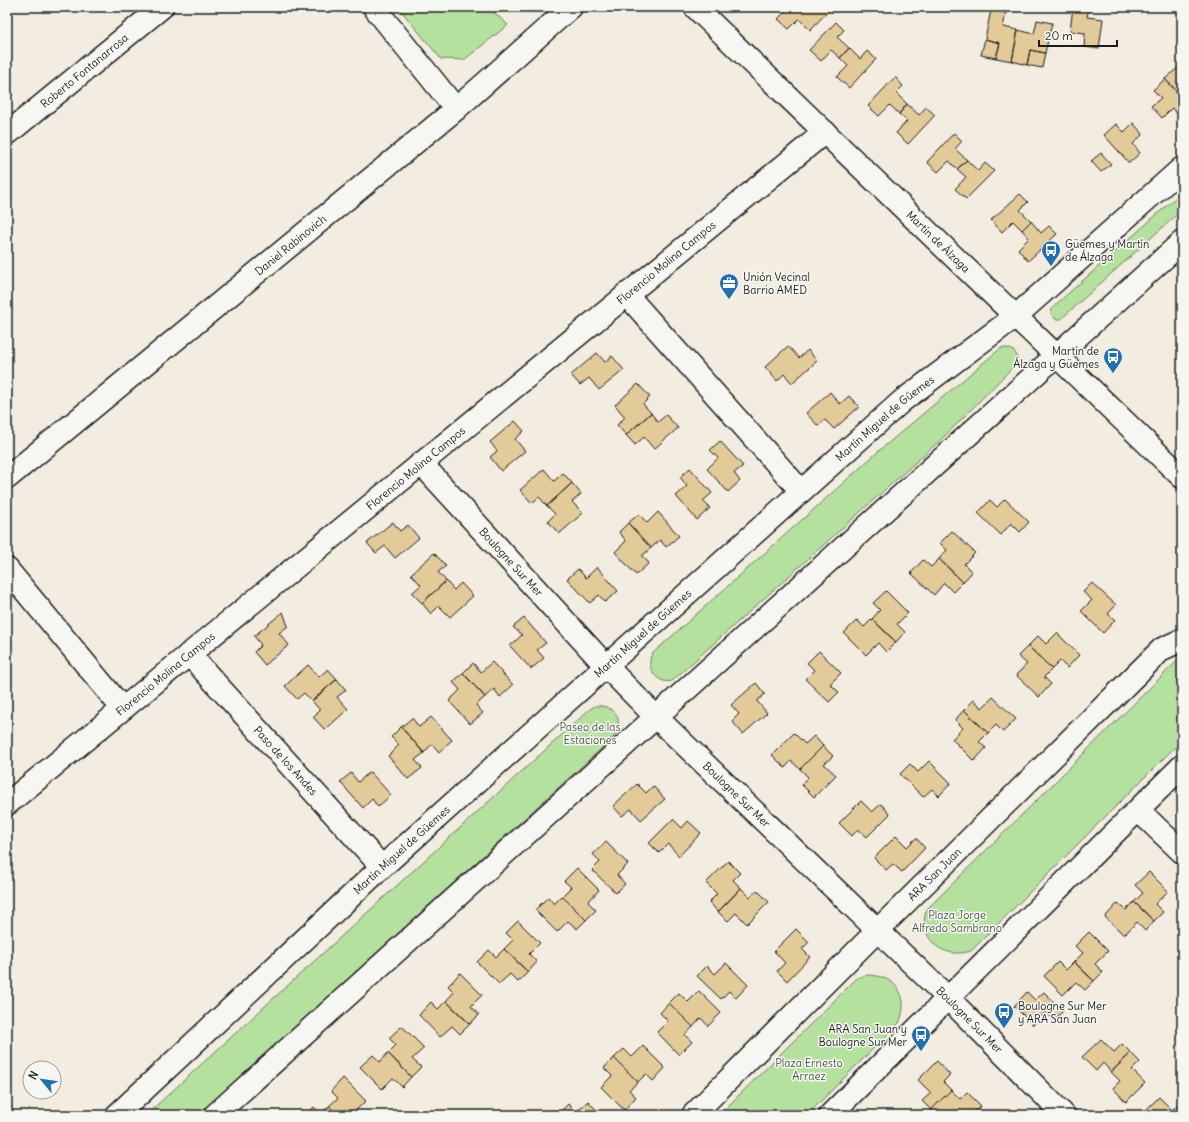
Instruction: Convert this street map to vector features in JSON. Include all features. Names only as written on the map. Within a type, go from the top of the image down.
[{"type":"street","name":"Roberto Fontanarrosa","points":[[7,134],[162,7]]},
{"type":"street","points":[[374,7],[456,109]]},
{"type":"street","name":"Daniel Rabinovich","points":[[7,478],[456,109],[571,7]]},
{"type":"street","name":"Martín de Álzaga","points":[[695,7],[1182,477]]},
{"type":"street","name":"Florencio Molina Campos","points":[[7,804],[825,132]]},
{"type":"street","name":"Martín Miguel de Güemes","points":[[117,1115],[382,867],[902,401],[1016,316],[1182,168]]},
{"type":"street","points":[[215,1115],[1182,242]]},
{"type":"street","points":[[626,294],[801,491]]},
{"type":"street","name":"Boulogne Sur Mer","points":[[421,463],[606,666],[656,717],[948,998],[1064,1115]]},
{"type":"street","points":[[7,569],[122,708]]},
{"type":"street","name":"ARA San Juan","points":[[693,1115],[1162,650],[1182,640]]},
{"type":"street","name":"Paso de los Andes","points":[[189,654],[382,867]]},
{"type":"street","points":[[830,1115],[1182,766]]},
{"type":"street","points":[[1138,810],[1182,852]]},
{"type":"green space","points":[[398,7],[488,7],[508,25],[464,60],[441,59]]},
{"type":"green space","points":[[1182,192],[1182,210],[1061,319],[1056,319],[1054,317],[1051,313],[1052,308]]},
{"type":"green space","points":[[1001,348],[1008,348],[1014,351],[1017,356],[1017,363],[946,435],[672,681],[667,682],[657,678],[651,669],[650,659],[652,654],[880,450]]},
{"type":"green space","name":"Plaza Jorge Alfredo Sambrano","points":[[1182,658],[1182,740],[971,951],[952,953],[942,950],[936,946],[925,929],[924,922],[927,909],[1178,660]]},
{"type":"green space","name":"Paseo de las Estaciones","points":[[595,706],[608,708],[616,715],[618,726],[617,732],[613,738],[198,1115],[146,1115],[590,709]]},
{"type":"green space","name":"Plaza Ernesto Arraez","points":[[867,975],[886,979],[893,983],[898,989],[902,996],[903,1005],[899,1023],[807,1115],[719,1115],[857,978]]},
{"type":"building","points":[[789,7],[832,7],[810,30],[799,19],[789,29],[778,19]]},
{"type":"building","points":[[1073,7],[1089,7],[1087,17],[1103,19],[1099,49],[1084,47],[1085,33],[1070,31]]},
{"type":"building","points":[[991,10],[1006,13],[1003,27],[1018,30],[1012,61],[996,58],[1000,43],[985,39]]},
{"type":"building","points":[[1037,20],[1052,23],[1045,53],[1030,50],[1027,65],[1012,61],[1018,30],[1034,34]]},
{"type":"building","points":[[836,22],[844,30],[837,37],[849,48],[840,58],[831,50],[821,61],[809,50]]},
{"type":"building","points":[[985,39],[1000,43],[996,58],[981,55]]},
{"type":"building","points":[[849,48],[860,59],[867,51],[876,59],[849,88],[837,77],[848,66],[840,58]]},
{"type":"building","points":[[1030,50],[1045,53],[1042,68],[1027,65]]},
{"type":"building","points":[[1182,64],[1182,97],[1165,79]]},
{"type":"building","points":[[895,77],[903,86],[896,93],[907,104],[899,114],[890,105],[879,116],[868,106]]},
{"type":"building","points":[[1165,79],[1182,97],[1182,115],[1180,117],[1172,108],[1162,118],[1151,106],[1161,98],[1153,90]]},
{"type":"building","points":[[907,104],[919,115],[926,107],[935,115],[908,144],[896,133],[907,121],[899,114]]},
{"type":"building","points":[[1133,123],[1143,134],[1133,144],[1140,153],[1129,163],[1104,135],[1116,124],[1124,132]]},
{"type":"building","points":[[954,133],[962,141],[955,149],[967,160],[957,169],[949,161],[938,172],[927,162]]},
{"type":"building","points":[[1101,153],[1111,164],[1101,172],[1091,161]]},
{"type":"building","points":[[967,160],[978,171],[985,163],[994,171],[966,199],[955,189],[966,177],[957,169]]},
{"type":"building","points":[[1020,194],[1028,202],[1020,210],[1031,221],[1022,230],[1013,221],[1002,232],[991,220]]},
{"type":"building","points":[[1031,221],[1041,233],[1049,226],[1057,234],[1028,261],[1018,249],[1029,238],[1022,230]]},
{"type":"building","points":[[788,346],[799,358],[808,350],[817,361],[792,383],[784,374],[777,381],[765,367]]},
{"type":"building","points":[[597,353],[605,362],[612,356],[624,370],[599,390],[589,378],[580,385],[571,375]]},
{"type":"building","points":[[638,384],[650,397],[643,404],[651,413],[626,435],[617,425],[625,417],[615,405]]},
{"type":"building","points":[[830,392],[840,404],[849,396],[859,407],[834,429],[825,420],[818,426],[806,413]]},
{"type":"building","points":[[651,413],[658,422],[666,415],[678,428],[654,449],[644,437],[635,445],[626,435]]},
{"type":"building","points":[[515,421],[524,431],[515,439],[525,451],[501,471],[490,457],[497,451],[490,442]]},
{"type":"building","points":[[720,441],[743,466],[734,473],[740,481],[728,492],[707,469],[718,458],[710,450]]},
{"type":"building","points":[[690,468],[712,493],[703,501],[710,508],[697,520],[676,496],[687,486],[680,477]]},
{"type":"building","points":[[544,469],[554,481],[563,473],[572,483],[547,506],[539,497],[532,503],[520,490]]},
{"type":"building","points":[[572,483],[581,494],[572,502],[583,513],[559,534],[548,521],[555,514],[547,506]]},
{"type":"building","points":[[1005,499],[1029,522],[1020,532],[1011,523],[1001,535],[978,513],[990,500],[997,507]]},
{"type":"building","points":[[658,512],[679,536],[666,547],[660,540],[651,548],[628,523],[639,514],[647,523]]},
{"type":"building","points":[[393,522],[400,531],[408,525],[419,538],[395,558],[385,546],[376,553],[367,543]]},
{"type":"building","points":[[628,523],[651,548],[642,556],[649,563],[636,575],[615,552],[626,541],[619,532]]},
{"type":"building","points":[[952,531],[975,553],[964,564],[972,572],[963,582],[939,559],[947,550],[940,543]]},
{"type":"building","points":[[434,553],[446,566],[438,572],[446,581],[422,603],[412,593],[421,585],[411,574]]},
{"type":"building","points":[[939,559],[963,582],[953,592],[944,583],[934,595],[911,573],[923,560],[931,567]]},
{"type":"building","points":[[597,567],[618,591],[605,602],[599,595],[590,603],[567,579],[578,569],[586,578]]},
{"type":"building","points":[[446,581],[454,590],[461,583],[473,596],[450,617],[439,606],[431,614],[422,603]]},
{"type":"building","points":[[1092,583],[1116,605],[1108,614],[1115,620],[1103,633],[1081,611],[1092,600],[1083,592]]},
{"type":"building","points":[[886,591],[908,613],[897,624],[905,632],[896,642],[872,619],[880,610],[873,603]]},
{"type":"building","points":[[283,612],[288,626],[279,633],[289,645],[265,665],[254,652],[261,645],[254,636]]},
{"type":"building","points":[[524,618],[546,643],[537,650],[544,658],[531,669],[510,646],[522,635],[513,627]]},
{"type":"building","points":[[872,619],[896,642],[886,652],[878,643],[866,655],[844,633],[857,620],[864,627]]},
{"type":"building","points":[[1057,633],[1079,655],[1067,668],[1060,661],[1052,669],[1028,646],[1038,636],[1046,644]]},
{"type":"building","points":[[1028,646],[1052,669],[1044,677],[1051,684],[1039,697],[1016,675],[1027,664],[1018,656]]},
{"type":"building","points":[[819,651],[841,673],[830,684],[839,692],[829,702],[805,679],[814,670],[807,663]]},
{"type":"building","points":[[492,662],[513,685],[500,697],[494,689],[485,697],[463,673],[473,663],[481,672]]},
{"type":"building","points":[[308,665],[319,677],[328,669],[337,679],[312,701],[304,693],[297,699],[285,686]]},
{"type":"building","points":[[463,673],[485,697],[476,705],[483,713],[470,724],[449,701],[460,690],[453,682]]},
{"type":"building","points":[[337,679],[346,690],[337,697],[348,709],[325,730],[313,717],[320,710],[312,701]]},
{"type":"building","points":[[756,683],[765,694],[757,701],[767,713],[743,734],[732,721],[739,714],[731,705]]},
{"type":"building","points":[[993,697],[1016,719],[1003,732],[996,725],[988,733],[964,710],[974,700],[982,708]]},
{"type":"building","points":[[964,710],[988,733],[979,742],[986,748],[974,761],[952,739],[963,728],[955,720]]},
{"type":"building","points":[[431,717],[452,740],[439,752],[432,744],[424,753],[401,727],[412,718],[419,727]]},
{"type":"building","points":[[401,727],[424,753],[415,760],[422,768],[408,779],[388,756],[399,745],[391,737]]},
{"type":"building","points":[[794,733],[805,744],[814,736],[823,746],[800,769],[791,761],[785,768],[772,755]]},
{"type":"building","points":[[823,746],[833,756],[824,764],[836,775],[814,797],[801,784],[808,777],[800,769]]},
{"type":"building","points":[[929,761],[951,783],[939,796],[932,789],[923,797],[900,774],[910,764],[918,772]]},
{"type":"building","points":[[370,772],[391,795],[378,807],[372,799],[363,808],[340,782],[351,773],[358,782]]},
{"type":"building","points":[[637,784],[646,793],[653,786],[665,799],[641,820],[631,809],[622,816],[613,806]]},
{"type":"building","points":[[861,801],[872,812],[881,804],[890,814],[867,837],[858,829],[852,836],[839,823]]},
{"type":"building","points":[[673,819],[682,828],[688,821],[701,833],[679,856],[668,844],[659,853],[649,843]]},
{"type":"building","points":[[896,836],[907,847],[916,838],[925,848],[902,872],[893,864],[886,870],[874,858]]},
{"type":"building","points":[[606,842],[628,864],[617,875],[625,884],[616,893],[592,870],[600,862],[593,854]]},
{"type":"building","points":[[728,861],[740,873],[733,880],[741,888],[718,912],[709,902],[717,894],[706,883]]},
{"type":"building","points":[[577,868],[599,890],[588,902],[596,910],[586,920],[562,896],[571,887],[564,881]]},
{"type":"building","points":[[1149,872],[1168,891],[1155,904],[1163,912],[1154,921],[1134,902],[1143,893],[1135,885]]},
{"type":"building","points":[[741,888],[750,897],[757,890],[769,902],[747,924],[736,913],[728,921],[718,912]]},
{"type":"building","points":[[562,896],[586,920],[577,929],[568,921],[557,932],[535,910],[548,897],[554,904]]},
{"type":"building","points":[[1134,902],[1154,921],[1145,931],[1137,922],[1124,935],[1105,917],[1118,903],[1126,910]]},
{"type":"building","points":[[518,921],[540,943],[529,954],[537,962],[528,972],[504,949],[513,940],[506,933]]},
{"type":"building","points":[[796,929],[809,942],[802,949],[810,957],[787,981],[777,971],[785,963],[774,951]]},
{"type":"building","points":[[1089,932],[1108,951],[1095,964],[1103,972],[1094,981],[1074,962],[1083,953],[1075,946]]},
{"type":"building","points":[[504,949],[528,972],[518,982],[510,974],[499,984],[477,962],[489,950],[496,957]]},
{"type":"building","points":[[1058,962],[1066,970],[1074,962],[1094,981],[1085,990],[1076,982],[1063,995],[1044,976]]},
{"type":"building","points":[[726,963],[748,985],[736,998],[729,991],[721,999],[697,976],[707,966],[715,974]]},
{"type":"building","points":[[460,973],[482,995],[471,1006],[479,1015],[470,1024],[446,1001],[454,992],[448,986]]},
{"type":"building","points":[[699,991],[721,1013],[708,1026],[701,1018],[693,1027],[669,1003],[679,993],[688,1002]]},
{"type":"building","points":[[1027,992],[1035,1000],[1044,992],[1063,1011],[1054,1020],[1046,1012],[1033,1025],[1014,1006]]},
{"type":"building","points":[[446,1001],[470,1024],[460,1034],[452,1026],[440,1037],[419,1015],[431,1002],[438,1009]]},
{"type":"building","points":[[669,1003],[693,1027],[685,1035],[692,1042],[679,1055],[657,1032],[668,1021],[660,1013]]},
{"type":"building","points":[[402,1026],[424,1048],[412,1059],[421,1067],[411,1077],[388,1053],[396,1045],[389,1038]]},
{"type":"building","points":[[1101,1039],[1114,1052],[1122,1044],[1131,1053],[1111,1072],[1103,1063],[1096,1071],[1082,1057]]},
{"type":"building","points":[[643,1046],[665,1068],[653,1081],[646,1074],[638,1082],[614,1058],[624,1049],[632,1057]]},
{"type":"building","points":[[388,1053],[411,1077],[402,1087],[393,1078],[382,1089],[360,1067],[373,1055],[380,1062]]},
{"type":"building","points":[[1131,1053],[1140,1062],[1132,1070],[1145,1083],[1126,1102],[1113,1088],[1120,1081],[1111,1072]]},
{"type":"building","points":[[614,1058],[638,1082],[629,1090],[636,1097],[624,1110],[601,1087],[612,1076],[604,1068]]},
{"type":"building","points":[[937,1061],[950,1075],[943,1082],[951,1090],[931,1110],[922,1101],[931,1093],[918,1080]]},
{"type":"building","points":[[343,1078],[366,1101],[355,1111],[358,1115],[338,1115],[329,1106],[338,1098],[331,1091]]},
{"type":"building","points":[[951,1090],[960,1099],[967,1092],[981,1106],[971,1115],[953,1115],[949,1111],[945,1115],[936,1115],[931,1110]]},
{"type":"building","points":[[1159,1097],[1172,1110],[1180,1102],[1182,1104],[1182,1115],[1141,1115]]},
{"type":"building","points":[[588,1101],[601,1115],[558,1114],[568,1104],[576,1112]]},
{"type":"building","points":[[329,1106],[338,1115],[306,1115],[314,1107],[321,1114]]},
{"type":"place","name":"Güemes y Martín de Álzaga","points":[[1051,267]]},
{"type":"place","name":"Unión Vecinal Barrio AMED","points":[[729,300]]},
{"type":"place","name":"Martín de Álzaga y Güemes","points":[[1113,374]]},
{"type":"place","name":"Boulogne Sur Mer y ARA San Juan","points":[[1004,1029]]},
{"type":"place","name":"ARA San Juan y Boulogne Sur Mer","points":[[921,1052]]}]
